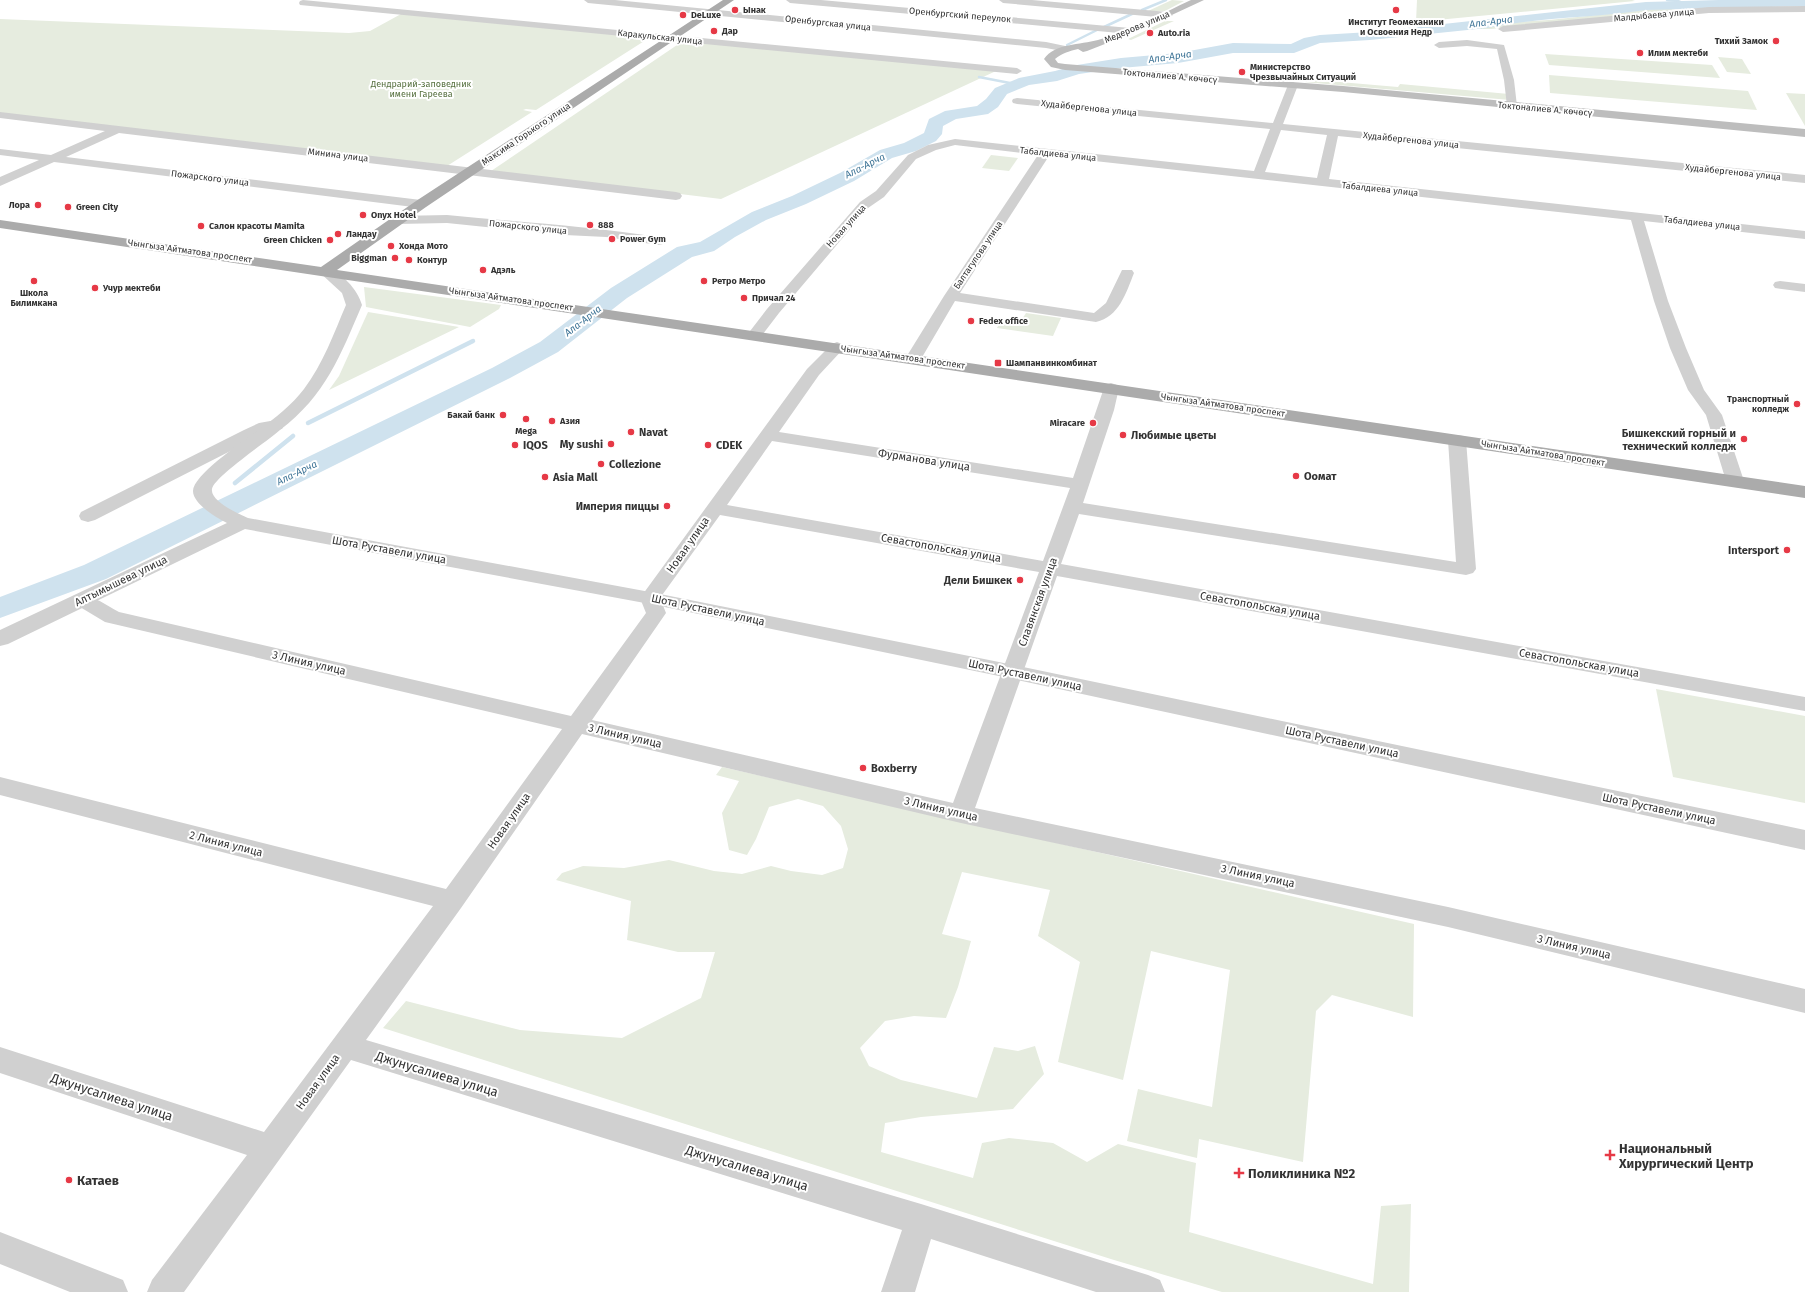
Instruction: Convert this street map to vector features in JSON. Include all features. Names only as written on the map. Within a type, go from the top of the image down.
[{"type":"main road","name":"Максима Горького улица","points":[[325,271],[470,171],[729,0]]},
{"type":"main road","name":"Медерова улица","points":[[1097,43],[1130,32],[1198,0]]},
{"type":"main road","points":[[1097,43],[1087,48],[1063,55],[1060,64],[1049,60],[1049,57],[1067,50],[1097,43]]},
{"type":"main road","name":"Токтоналиев А. көчөсү","points":[[1060,64],[1065,67],[1272,85],[1289,85],[1805,133]]},
{"type":"main road","name":"Чынгыза Айтматова проспект","points":[[0,224],[325,271],[523,302],[576,308],[1805,492]]},
{"type":"street","name":"Оренбургская улица","points":[[588,0],[1046,45],[1067,50]]},
{"type":"street","name":"Оренбургский переулок","points":[[790,0],[1051,23],[1130,32]]},
{"type":"street","points":[[1002,0],[1168,15]]},
{"type":"street","name":"Каракульская улица","points":[[307,2],[1017,71]]},
{"type":"street","name":"Малдыбаева улица","points":[[1502,29],[1709,10],[1805,9]]},
{"type":"street","points":[[1439,46],[1467,43],[1501,47],[1509,80],[1512,106]]},
{"type":"street","points":[[1258,175],[1276,127],[1289,85]]},
{"type":"street","name":"Худайбергенова улица","points":[[1017,101],[1805,178]]},
{"type":"street","name":"Минина улица","points":[[0,115],[676,196]]},
{"type":"street","points":[[0,182],[118,129]]},
{"type":"street","points":[[1322,182],[1333,133]]},
{"type":"street","name":"Табалдиева улица","points":[[955,142],[1805,234]]},
{"type":"street","name":"Новая улица","points":[[755,335],[772,312],[846,225],[864,205],[880,194],[912,157],[932,147],[955,142]]},
{"type":"street","name":"Пожарского улица","points":[[0,152],[421,204]]},
{"type":"street","name":"Балтагулова улица","points":[[913,359],[951,296],[1046,152]]},
{"type":"street","points":[[1636,216],[1661,301],[1678,348],[1696,390],[1714,415],[1735,481]]},
{"type":"street","name":"Пожарского улица","points":[[398,220],[447,219],[566,231],[606,233],[658,241]]},
{"type":"street","points":[[238,521],[209,503],[203,497],[201,491],[207,480],[296,409],[318,381],[354,305],[351,295],[347,290],[325,271]]},
{"type":"street","points":[[951,296],[1096,318],[1102,316],[1107,311],[1120,291],[1127,273]]},
{"type":"street","points":[[1780,285],[1805,288]]},
{"type":"street","name":"Новая улица","points":[[164,1292],[452,901],[656,613],[650,598],[817,366],[837,347]]},
{"type":"street","name":"Славянская улица","points":[[961,814],[1072,507],[1106,410],[1111,388]]},
{"type":"street","points":[[88,516],[250,434],[265,427],[276,425]]},
{"type":"street","name":"Фурманова улица","points":[[768,435],[1080,484]]},
{"type":"street","points":[[1072,507],[1466,569],[1457,440]]},
{"type":"street","name":"Севастопольская улица","points":[[714,508],[1805,704]]},
{"type":"street","name":"Шота Руставели улица","points":[[238,521],[650,598],[1012,672],[1805,840]]},
{"type":"street","name":"Алтымышева улица","points":[[0,639],[82,600],[238,521]]},
{"type":"street","name":"3 Линия улица","points":[[82,600],[112,617],[961,814],[1448,917],[1805,1001]]},
{"type":"street","name":"2 Линия улица","points":[[0,786],[452,901]]},
{"type":"street","name":"Джунусалиева улица","points":[[345,1046],[921,1220],[1148,1292]]},
{"type":"street","name":"Джунусалиева улица","points":[[0,1060],[270,1148]]},
{"type":"street","points":[[898,1292],[921,1220]]},
{"type":"street","points":[[0,1248],[111,1292]]},
{"type":"green space","points":[[1172,0],[1184,1],[1165,11],[1148,11]]},
{"type":"green space","points":[[1417,0],[1632,0],[1635,1],[1416,22]]},
{"type":"green space","points":[[1663,8],[1685,11],[1491,29],[1463,29],[1515,22],[1549,20]]},
{"type":"green space","name":"Дендрарий-заповедник имени Гареева","points":[[401,14],[649,38],[536,110],[523,110],[532,112],[447,166],[0,113],[0,19],[349,33],[370,31]]},
{"type":"green space","points":[[1165,21],[1174,21],[1131,40],[1128,39]]},
{"type":"green space","points":[[683,41],[996,71],[721,199],[491,171]]},
{"type":"green space","points":[[1545,54],[1712,65],[1720,78],[1549,65]]},
{"type":"green space","points":[[1718,57],[1742,59],[1751,74],[1727,72]]},
{"type":"green space","points":[[1549,75],[1748,91],[1757,110],[1550,93]]},
{"type":"green space","points":[[1293,78],[1398,87],[1400,84],[1509,94],[1510,100],[1292,81]]},
{"type":"green space","points":[[1786,93],[1805,94],[1805,126]]},
{"type":"green space","points":[[991,155],[1018,158],[1009,171],[982,168]]},
{"type":"green space","points":[[364,287],[501,305],[499,309],[470,327],[366,307]]},
{"type":"green space","points":[[368,312],[459,327],[329,390],[339,376]]},
{"type":"green space","points":[[1026,313],[1061,318],[1053,336],[997,328],[1002,318],[1021,321]]},
{"type":"green space","points":[[1656,689],[1805,716],[1805,803],[1673,777]]},
{"type":"green space","points":[[722,767],[1414,924],[1413,1017],[1332,995],[1316,1011],[1303,1162],[1199,1139],[1197,1158],[1127,1141],[1138,1089],[1212,1107],[1230,970],[1151,951],[1123,1080],[1058,1062],[1080,962],[1038,936],[1050,890],[962,872],[942,934],[971,941],[958,987],[946,1018],[914,1016],[885,1021],[860,1048],[869,1066],[901,1080],[977,1098],[994,1047],[1018,1051],[1035,1046],[1044,1074],[1013,1109],[921,1117],[885,1123],[881,1152],[973,1178],[982,1143],[1009,1138],[1053,1143],[1087,1162],[1118,1144],[1196,1163],[1189,1232],[1373,1284],[1381,1206],[1411,1204],[1409,1292],[1222,1292],[1114,1260],[383,1028],[406,1001],[520,1030],[622,1038],[701,998],[715,952],[678,952],[627,940],[631,901],[556,880],[562,873],[583,866],[624,868],[669,860],[714,871],[742,874],[771,866],[791,871],[822,875],[843,868],[848,849],[841,826],[823,806],[798,799],[769,807],[756,839],[747,855],[729,850],[722,813],[739,781],[716,775]]},
{"type":"waterway","points":[[1142,10],[1166,0]]},
{"type":"waterway","points":[[1667,0],[1678,1],[1685,4]]},
{"type":"waterway","name":"Ала-Арча","points":[[0,608],[95,572],[501,373],[549,347],[619,293],[685,252],[707,247],[728,233],[759,216],[799,200],[847,177],[886,154],[910,147],[930,137],[933,134],[935,123],[951,115],[982,110],[992,103],[1001,91],[1025,81],[1057,76],[1077,70],[1121,63],[1178,58],[1233,48],[1294,48],[1309,41],[1320,39],[1370,36],[1487,24],[1506,20],[1620,10],[1646,6],[1805,2]]},
{"type":"waterway","points":[[1104,27],[1134,13]]},
{"type":"waterway","points":[[1067,45],[1099,29]]},
{"type":"waterway","points":[[979,77],[1015,84]]},
{"type":"waterway","points":[[308,423],[473,341]]},
{"type":"waterway","points":[[235,483],[293,436]]},
{"type":"place","name":"Ынак","points":[[735,10]]},
{"type":"place","name":"Институт Геомеханики и Освоения Недр","points":[[1396,10]]},
{"type":"place","name":"DeLuxe","points":[[683,15]]},
{"type":"place","name":"Дар","points":[[714,31]]},
{"type":"place","name":"Auto.ria","points":[[1150,33]]},
{"type":"place","name":"Тихий Замок","points":[[1776,41]]},
{"type":"place","name":"Илим мектеби","points":[[1640,53]]},
{"type":"place","name":"Министерство Чрезвычайных Ситуаций","points":[[1242,72]]},
{"type":"place","name":"Лора","points":[[38,205]]},
{"type":"place","name":"Green City","points":[[68,207]]},
{"type":"place","name":"Onyx Hotel","points":[[363,215]]},
{"type":"place","name":"888","points":[[590,225]]},
{"type":"place","name":"Салон красоты Mamita","points":[[201,226]]},
{"type":"place","name":"Ландау","points":[[338,234]]},
{"type":"place","name":"Power Gym","points":[[612,239]]},
{"type":"place","name":"Green Chicken","points":[[330,240]]},
{"type":"place","name":"Хонда Мото","points":[[391,246]]},
{"type":"place","name":"Biggman","points":[[395,258]]},
{"type":"place","name":"Контур","points":[[409,260]]},
{"type":"place","name":"Адэль","points":[[483,270]]},
{"type":"place","name":"Школа Билимкана","points":[[34,281]]},
{"type":"place","name":"Ретро Метро","points":[[704,281]]},
{"type":"place","name":"Учур мектеби","points":[[95,288]]},
{"type":"place","name":"Причал 24","points":[[744,298]]},
{"type":"place","name":"Fedex office","points":[[971,321]]},
{"type":"place","name":"Шампанвинкомбинат","points":[[998,363]]},
{"type":"place","name":"Транспортный колледж","points":[[1797,404]]},
{"type":"place","name":"Бакай банк","points":[[503,415]]},
{"type":"place","name":"Mega","points":[[526,419]]},
{"type":"place","name":"Азия","points":[[552,421]]},
{"type":"place","name":"Miracare","points":[[1093,423]]},
{"type":"place","name":"Navat","points":[[631,432]]},
{"type":"place","name":"Любимые цветы","points":[[1123,435]]},
{"type":"place","name":"Бишкекский горный и технический колледж","points":[[1744,439]]},
{"type":"place","name":"My sushi","points":[[611,444]]},
{"type":"place","name":"IQOS","points":[[515,445]]},
{"type":"place","name":"CDEK","points":[[708,445]]},
{"type":"place","name":"Cоllezione","points":[[601,464]]},
{"type":"place","name":"Оомат","points":[[1296,476]]},
{"type":"place","name":"Asia Mall","points":[[545,477]]},
{"type":"place","name":"Империя пиццы","points":[[667,506]]},
{"type":"place","name":"Intersport","points":[[1787,550]]},
{"type":"place","name":"Дели Бишкек","points":[[1020,580]]},
{"type":"place","name":"Boxberry","points":[[863,768]]},
{"type":"place","name":"Национальный Хирургический Центр","points":[[1610,1155]]},
{"type":"place","name":"Поликлиника №2","points":[[1239,1173]]},
{"type":"place","name":"Катаев","points":[[69,1180]]}]
